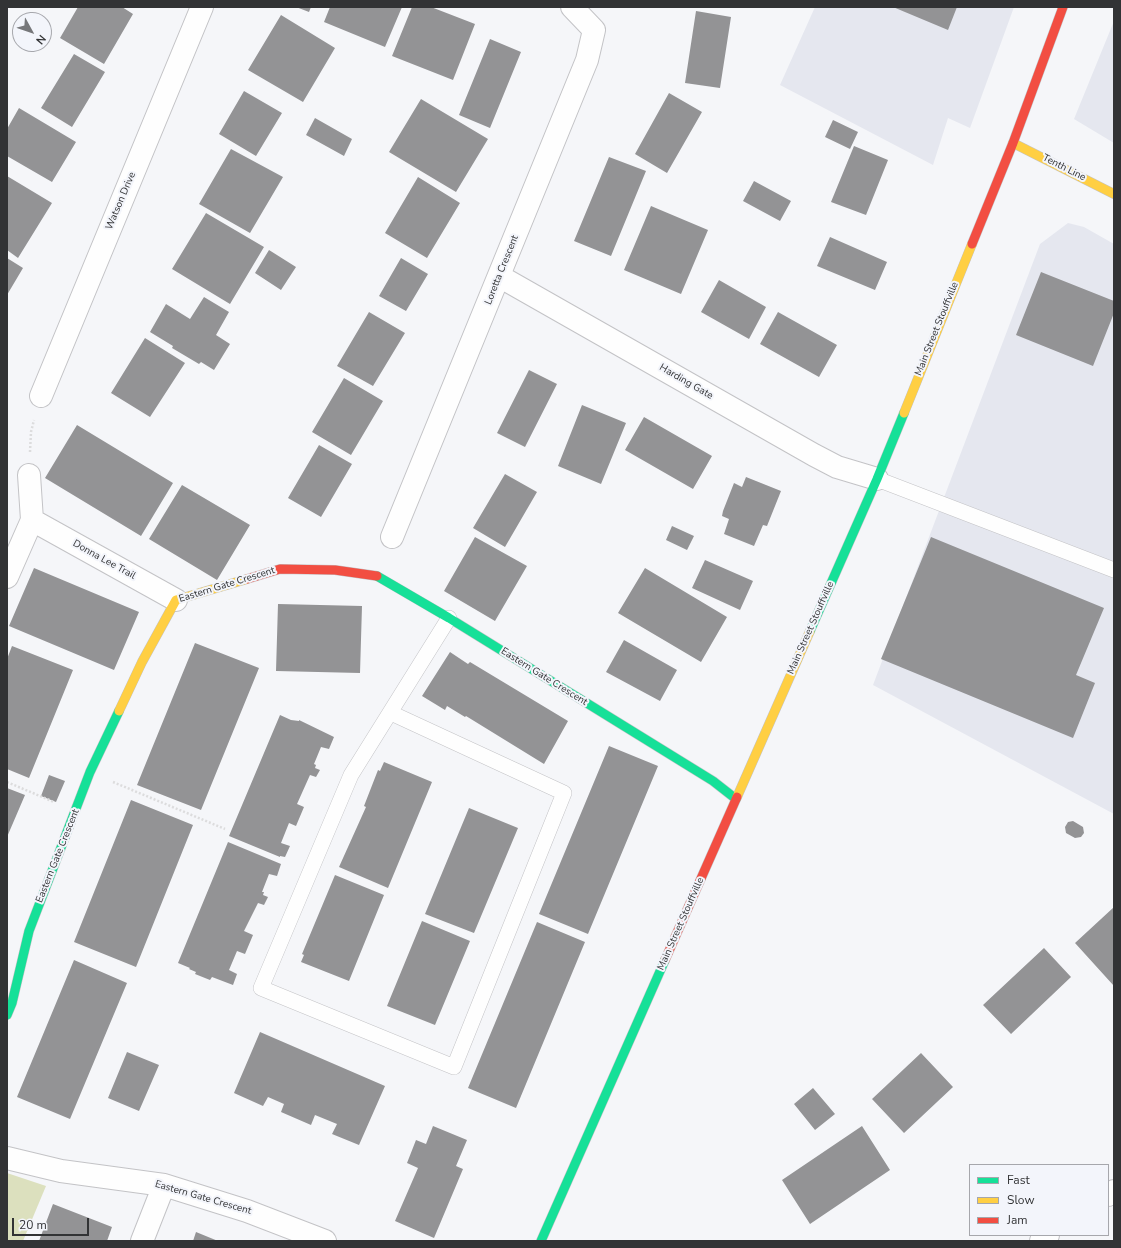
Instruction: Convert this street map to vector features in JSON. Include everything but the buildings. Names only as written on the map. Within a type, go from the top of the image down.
[{"type":"main road","name":"Main Street Stouffville","points":[[541,1241],[877,479],[1013,142],[1063,7]]},
{"type":"main road","name":"Tenth Line","points":[[1013,142],[1114,194]]},
{"type":"main road","name":"Eastern Gate Crescent","points":[[7,1015],[12,1003],[29,931],[90,772],[142,662],[176,600],[280,569],[335,570],[376,576],[449,618],[713,781],[736,799]]},
{"type":"street","name":"Watson Drive","points":[[41,396],[202,7]]},
{"type":"street","name":"Loretta Crescent","points":[[392,537],[587,60],[594,30],[572,7]]},
{"type":"street","name":"Harding Gate","points":[[499,276],[814,455],[837,467],[877,479]]},
{"type":"street","points":[[7,577],[32,520],[29,474]]},
{"type":"street","name":"Donna Lee Trail","points":[[32,520],[176,600]]},
{"type":"street","name":"Eastern Gate Crescent","points":[[7,1158],[60,1171],[164,1185],[247,1211],[325,1241]]},
{"type":"street","points":[[142,1241],[164,1185]]},
{"type":"lane","points":[[877,479],[1114,570]]},
{"type":"lane","points":[[391,713],[564,793],[454,1067],[261,988],[352,775],[449,618]]},
{"type":"path","points":[[29,474],[31,432],[41,396]]},
{"type":"path","points":[[90,772],[225,829]]},
{"type":"path","points":[[7,782],[76,811]]},
{"type":"shaded area","points":[[815,7],[1014,7],[970,128],[948,118],[933,165],[780,85]]},
{"type":"shaded area","points":[[1114,21],[1114,143],[1074,119]]},
{"type":"shaded area","points":[[1068,223],[1084,227],[1114,244],[1114,814],[873,685],[1040,244]]},
{"type":"green space","points":[[7,1173],[46,1186],[23,1241],[7,1241]]},
{"type":"traffic: fast","points":[[810,631],[877,479],[904,413]]},
{"type":"traffic: fast","points":[[377,576],[449,618],[713,781],[736,799]]},
{"type":"traffic: fast","points":[[7,1015],[12,1003],[29,931],[90,772],[119,711]]},
{"type":"traffic: fast","points":[[541,1241],[665,960]]},
{"type":"traffic: slow","points":[[1013,143],[1114,194]]},
{"type":"traffic: slow","points":[[904,413],[972,244]]},
{"type":"traffic: slow","points":[[119,711],[142,662],[176,600],[247,579]]},
{"type":"traffic: slow","points":[[737,797],[810,631]]},
{"type":"traffic: jam","points":[[972,244],[1013,143],[1063,7]]},
{"type":"traffic: jam","points":[[247,579],[280,569],[335,570],[377,576]]},
{"type":"traffic: jam","points":[[665,960],[737,797]]}]
